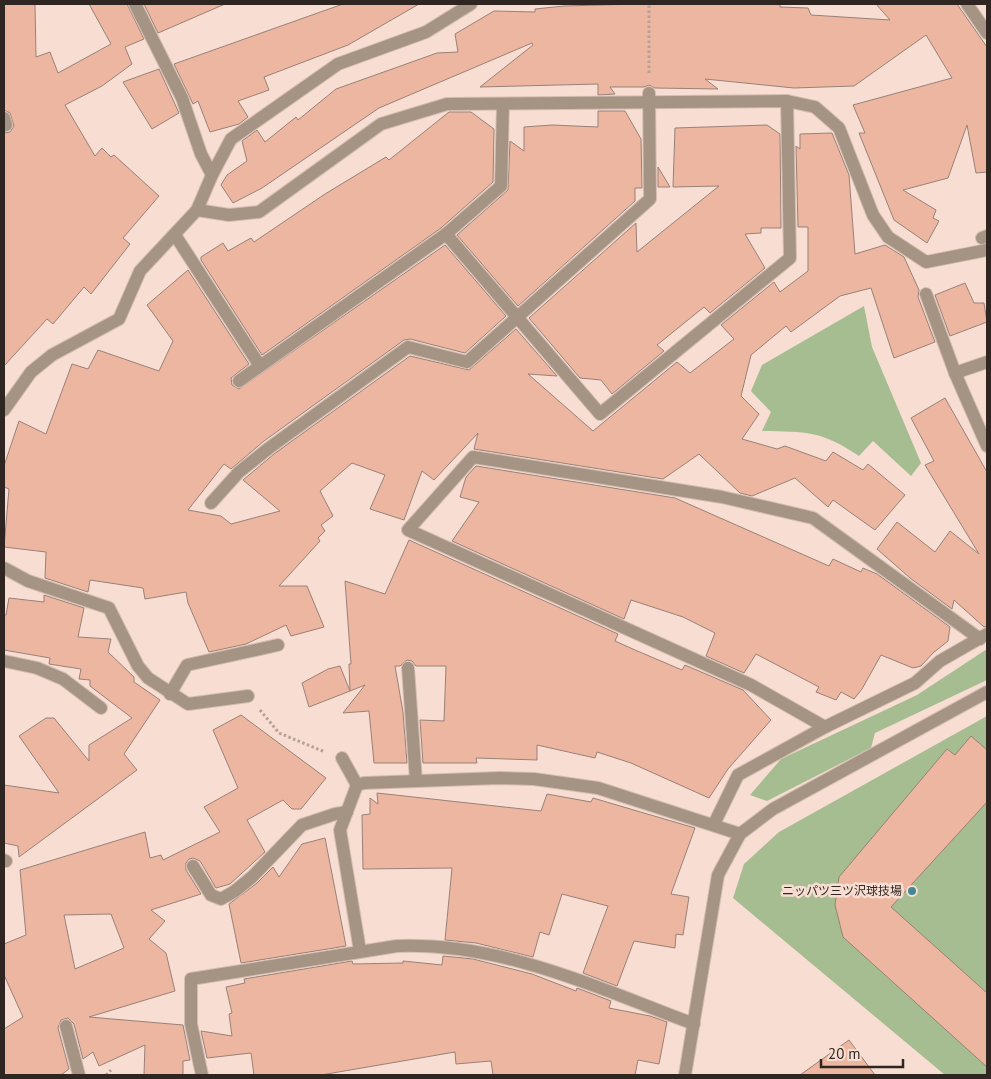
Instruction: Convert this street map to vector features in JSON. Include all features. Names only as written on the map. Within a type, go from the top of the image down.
[{"type":"street","points":[[135,4],[182,98],[201,154],[212,175]]},
{"type":"street","points":[[4,409],[31,372],[52,355],[119,319],[140,271],[197,210],[212,175],[232,140],[338,64],[426,32],[471,4]]},
{"type":"street","points":[[967,4],[987,33]]},
{"type":"street","points":[[197,210],[230,215],[259,212],[381,124],[397,117],[447,104],[502,104],[649,98],[787,102],[815,106],[839,128],[874,215],[888,237],[926,262],[987,250]]},
{"type":"street","points":[[211,503],[239,472],[269,448],[408,347],[467,362],[650,199],[649,98]]},
{"type":"street","points":[[446,234],[600,414],[790,258],[787,102]]},
{"type":"street","points":[[239,381],[446,234],[501,186],[502,104]]},
{"type":"street","points":[[4,118],[6,125],[4,125]]},
{"type":"street","points":[[175,235],[260,366]]},
{"type":"street","points":[[926,294],[955,373],[987,446]]},
{"type":"street","points":[[955,373],[987,362]]},
{"type":"street","points":[[714,824],[738,775],[824,727],[915,683],[940,661],[983,637],[813,518],[722,497],[472,457],[408,530],[751,686],[824,727]]},
{"type":"street","points":[[4,568],[28,581],[109,608],[138,666],[148,678],[188,704],[248,696]]},
{"type":"street","points":[[170,694],[187,665],[278,645]]},
{"type":"street","points":[[4,661],[36,668],[63,679],[101,708]]},
{"type":"street","points":[[408,668],[416,781]]},
{"type":"street","points":[[685,1075],[718,875],[740,834],[773,809],[987,692]]},
{"type":"street","points":[[342,758],[357,785],[340,830],[360,951]]},
{"type":"street","points":[[357,785],[364,783],[416,781],[534,779],[598,788],[714,824],[740,834]]},
{"type":"street","points":[[193,866],[211,895],[221,898],[235,892],[252,877],[302,825],[347,812]]},
{"type":"street","points":[[202,1075],[191,1024],[191,979],[397,946],[428,945],[471,949],[507,957],[694,1024]]},
{"type":"street","points":[[66,1026],[79,1075]]},
{"type":"path","points":[[649,4],[649,98]]},
{"type":"path","points":[[248,696],[279,733],[342,758]]},
{"type":"path","points":[[106,1075],[111,1070]]},
{"type":"green space","points":[[864,306],[872,347],[921,463],[911,476],[873,441],[859,456],[834,441],[813,434],[762,431],[771,412],[751,391],[762,365]]},
{"type":"green space","points":[[987,649],[987,680],[875,733],[871,748],[767,801],[750,795],[781,759],[917,695]]},
{"type":"green space","points":[[987,716],[987,1075],[945,1075],[733,898],[744,864],[779,832]]},
{"type":"building","points":[[4,4],[35,4],[36,57],[50,52],[58,73],[111,44],[89,4],[127,4],[144,39],[125,47],[132,64],[102,86],[65,105],[95,156],[102,148],[111,157],[114,155],[159,196],[123,238],[130,244],[91,294],[84,287],[53,324],[47,319],[4,366],[4,133],[10,132],[14,126],[10,113],[4,110]]},
{"type":"building","points":[[144,4],[225,4],[158,33]]},
{"type":"building","points":[[343,4],[419,4],[348,45],[264,77],[269,90],[238,101],[248,117],[239,124],[210,132],[198,101],[193,104],[174,64]]},
{"type":"building","points":[[780,4],[780,7],[808,8],[811,15],[890,20],[876,4],[957,4],[987,47],[987,172],[976,173],[967,125],[948,178],[903,190],[936,210],[933,218],[939,221],[927,243],[894,220],[859,133],[865,133],[853,105],[952,78],[926,35],[854,86],[794,88],[705,79],[718,89],[655,88],[649,85],[644,87],[610,87],[615,94],[598,95],[598,84],[480,87],[533,45],[532,43],[379,108],[262,188],[233,203],[221,185],[227,175],[247,161],[242,141],[257,130],[265,142],[296,117],[298,120],[336,89],[437,53],[458,52],[455,34],[494,11],[535,12],[535,9],[564,6]]},
{"type":"building","points":[[159,69],[179,113],[152,129],[123,82]]},
{"type":"building","points":[[598,111],[625,111],[641,139],[642,188],[635,188],[635,201],[518,306],[457,235],[508,190],[510,141],[524,151],[524,127],[552,125],[598,127]]},
{"type":"building","points":[[449,112],[471,112],[494,129],[493,182],[441,228],[262,355],[201,260],[201,257],[223,243],[228,251],[251,238],[254,242],[325,194],[386,157],[389,160]]},
{"type":"building","points":[[767,125],[780,134],[781,228],[761,228],[761,233],[745,234],[765,268],[710,313],[704,307],[657,345],[664,351],[612,394],[601,380],[580,378],[529,318],[636,223],[637,252],[719,186],[673,187],[675,128]]},
{"type":"building","points":[[832,133],[849,175],[855,254],[885,245],[904,257],[919,290],[918,297],[935,342],[894,358],[871,288],[840,296],[791,332],[786,326],[751,355],[741,396],[759,414],[742,439],[777,449],[785,446],[826,461],[833,452],[863,470],[868,464],[905,495],[875,530],[833,500],[828,507],[795,478],[752,496],[740,493],[699,454],[663,479],[474,449],[478,433],[434,480],[422,471],[404,520],[370,509],[385,475],[352,463],[320,491],[333,516],[321,525],[325,531],[318,538],[320,541],[279,586],[307,586],[324,627],[291,636],[286,625],[246,644],[209,652],[188,603],[186,592],[145,599],[143,588],[90,580],[88,592],[45,578],[46,552],[4,547],[9,489],[4,487],[4,466],[19,421],[46,434],[72,364],[88,369],[98,350],[159,371],[173,341],[147,305],[188,270],[249,364],[231,378],[232,385],[239,389],[445,245],[506,316],[465,353],[410,339],[404,340],[264,441],[231,469],[224,464],[188,510],[221,516],[231,524],[280,511],[243,480],[274,454],[410,356],[469,370],[516,329],[557,376],[528,374],[593,431],[677,362],[690,373],[734,339],[721,325],[774,282],[780,292],[808,271],[808,227],[798,227],[796,146],[800,149],[800,134]]},
{"type":"building","points":[[658,167],[670,187],[658,187]]},
{"type":"building","points":[[965,283],[974,303],[984,303],[987,322],[950,336],[935,295]]},
{"type":"building","points":[[945,398],[987,472],[987,626],[984,627],[954,600],[952,609],[910,578],[877,549],[897,522],[935,552],[950,531],[979,554],[925,465],[934,461],[911,418]]},
{"type":"building","points":[[476,466],[675,498],[829,566],[833,559],[861,572],[863,568],[877,574],[950,627],[948,641],[921,666],[913,668],[881,655],[862,689],[854,699],[841,692],[836,700],[816,692],[819,687],[756,654],[744,673],[706,656],[715,633],[683,617],[631,600],[624,619],[452,541],[479,502],[460,497],[466,477]]},
{"type":"building","points":[[409,540],[618,634],[615,641],[635,650],[682,670],[685,665],[743,690],[771,720],[728,769],[709,798],[631,763],[597,752],[595,758],[537,745],[537,760],[476,758],[477,763],[423,763],[420,720],[444,721],[446,666],[416,666],[412,661],[407,660],[400,666],[395,666],[403,712],[407,763],[374,763],[369,711],[343,713],[365,685],[350,691],[349,664],[351,664],[345,581],[385,594]]},
{"type":"building","points":[[44,595],[84,608],[78,637],[111,639],[108,652],[134,677],[134,682],[160,700],[124,754],[137,770],[19,857],[18,846],[4,843],[4,785],[59,793],[19,736],[46,718],[54,718],[89,761],[89,745],[132,718],[90,686],[90,680],[79,679],[81,669],[49,664],[50,658],[4,650],[4,615],[6,615],[9,598],[44,602]]},
{"type":"building","points":[[340,666],[350,691],[309,707],[302,683],[328,669]]},
{"type":"building","points":[[241,715],[326,778],[301,809],[292,809],[283,800],[247,820],[265,852],[230,884],[216,888],[200,861],[193,858],[189,859],[186,863],[186,870],[201,894],[151,910],[165,921],[149,939],[166,953],[175,991],[89,1017],[183,1025],[190,1060],[183,1061],[183,1075],[144,1075],[145,1045],[99,1066],[93,1052],[83,1059],[74,1024],[68,1018],[61,1020],[58,1028],[69,1069],[61,1075],[4,1075],[4,1029],[23,1017],[4,975],[4,944],[26,935],[20,870],[145,832],[150,858],[161,855],[163,860],[220,832],[204,807],[238,788],[213,730]],"holes":[[[111,914],[124,948],[75,969],[64,915]]]},
{"type":"building","name":"ニッパツ三ツ沢球技場","points":[[971,736],[987,750],[987,802],[891,907],[987,993],[987,1067],[843,937],[835,905],[839,877],[947,749],[955,755]]},
{"type":"building","points":[[377,793],[541,811],[547,794],[591,802],[593,798],[695,828],[671,894],[689,897],[683,935],[676,934],[675,948],[634,941],[617,986],[583,973],[608,906],[562,894],[549,935],[540,932],[533,957],[476,943],[445,940],[452,868],[363,869],[362,815],[370,814],[370,798],[378,804]]},
{"type":"building","points":[[325,838],[346,946],[241,963],[229,904],[257,883],[273,867],[279,877],[302,844]]},
{"type":"building","points":[[443,956],[473,959],[532,974],[576,991],[577,988],[611,1001],[609,1008],[650,1016],[667,1022],[659,1064],[638,1060],[635,1075],[493,1075],[491,1061],[456,1064],[455,1052],[321,1075],[254,1075],[251,1053],[207,1058],[201,1031],[232,1036],[229,1014],[232,1013],[226,987],[245,983],[244,979],[352,961],[353,964],[403,963],[403,961],[442,965]]},
{"type":"building","points":[[849,1040],[875,1075],[800,1075]]},
{"type":"place","name":"ニッパツ三ツ沢球技場","points":[[912,891]]}]
